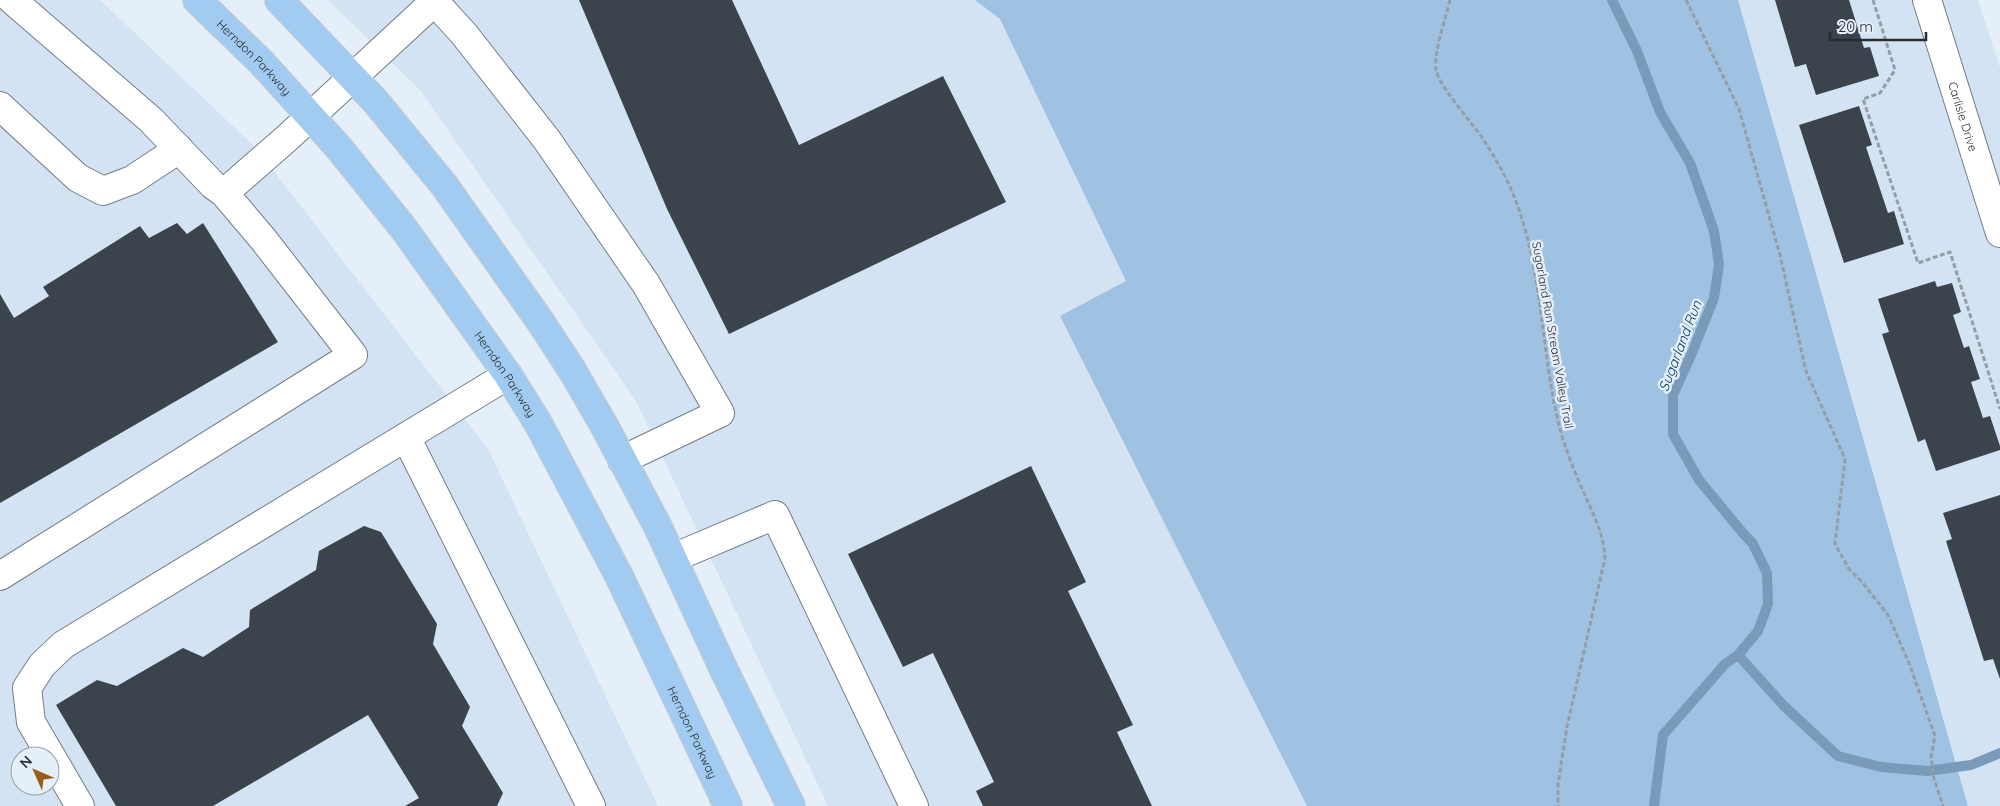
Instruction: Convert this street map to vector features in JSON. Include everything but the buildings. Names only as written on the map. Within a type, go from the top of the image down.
[{"type":"main road","name":"Herndon Parkway","points":[[197,0],[261,62],[339,148],[404,229],[508,375],[538,423],[619,576],[728,806]]},
{"type":"main road","points":[[279,0],[376,102],[444,184],[530,306],[572,370],[673,558],[791,806]]},
{"type":"street","points":[[0,576],[353,355],[263,239],[224,193],[213,185],[151,120],[12,0]]},
{"type":"street","name":"Carlisle Drive","points":[[1927,0],[2000,233]]},
{"type":"street","points":[[224,193],[311,116],[433,1],[464,34],[558,156],[646,284],[720,413],[622,460]]},
{"type":"street","points":[[0,106],[78,178],[103,191],[132,180],[179,149]]},
{"type":"street","points":[[80,806],[31,722],[27,688],[42,665],[62,644],[508,375]]},
{"type":"street","points":[[406,437],[591,806]]},
{"type":"street","points":[[673,558],[775,515],[914,806]]},
{"type":"path","name":"Sugarland Run Stream Valley Trail","points":[[1450,0],[1436,56],[1436,71],[1457,105],[1483,139],[1504,174],[1515,199],[1524,226],[1535,280],[1547,368],[1560,430],[1576,476],[1602,534],[1605,546],[1606,558],[1567,727],[1558,784],[1558,806]]},
{"type":"path","points":[[1686,0],[1739,110],[1780,255],[1806,370],[1845,459],[1835,544],[1850,569],[1888,615],[1909,663],[1935,736],[1931,756],[1934,779],[1943,806]]},
{"type":"path","points":[[1873,0],[1895,70],[1880,93],[1863,98],[1918,263],[1950,252],[2000,409]]},
{"type":"shaded area","points":[[0,0],[100,0],[256,148],[488,449],[658,806],[0,806]]},
{"type":"shaded area","points":[[328,0],[996,0],[1030,29],[1365,806],[828,806],[636,401],[421,91]]},
{"type":"shaded area","points":[[975,0],[1738,0],[1968,806],[1307,806],[1060,316],[1126,281],[1000,19]]},
{"type":"shaded area","points":[[1738,0],[1978,0],[2000,68],[2000,806],[1968,806]]},
{"type":"waterway","name":"Sugarland Run","points":[[1612,0],[1637,51],[1660,112],[1690,163],[1714,231],[1719,264],[1714,298],[1673,395],[1673,434],[1699,480],[1753,544],[1767,573],[1768,604],[1758,631],[1738,655],[1725,664],[1663,735],[1654,806]]},
{"type":"waterway","points":[[1738,655],[1784,706],[1838,756],[1881,767],[1927,771],[1971,765],[2000,753]]}]
